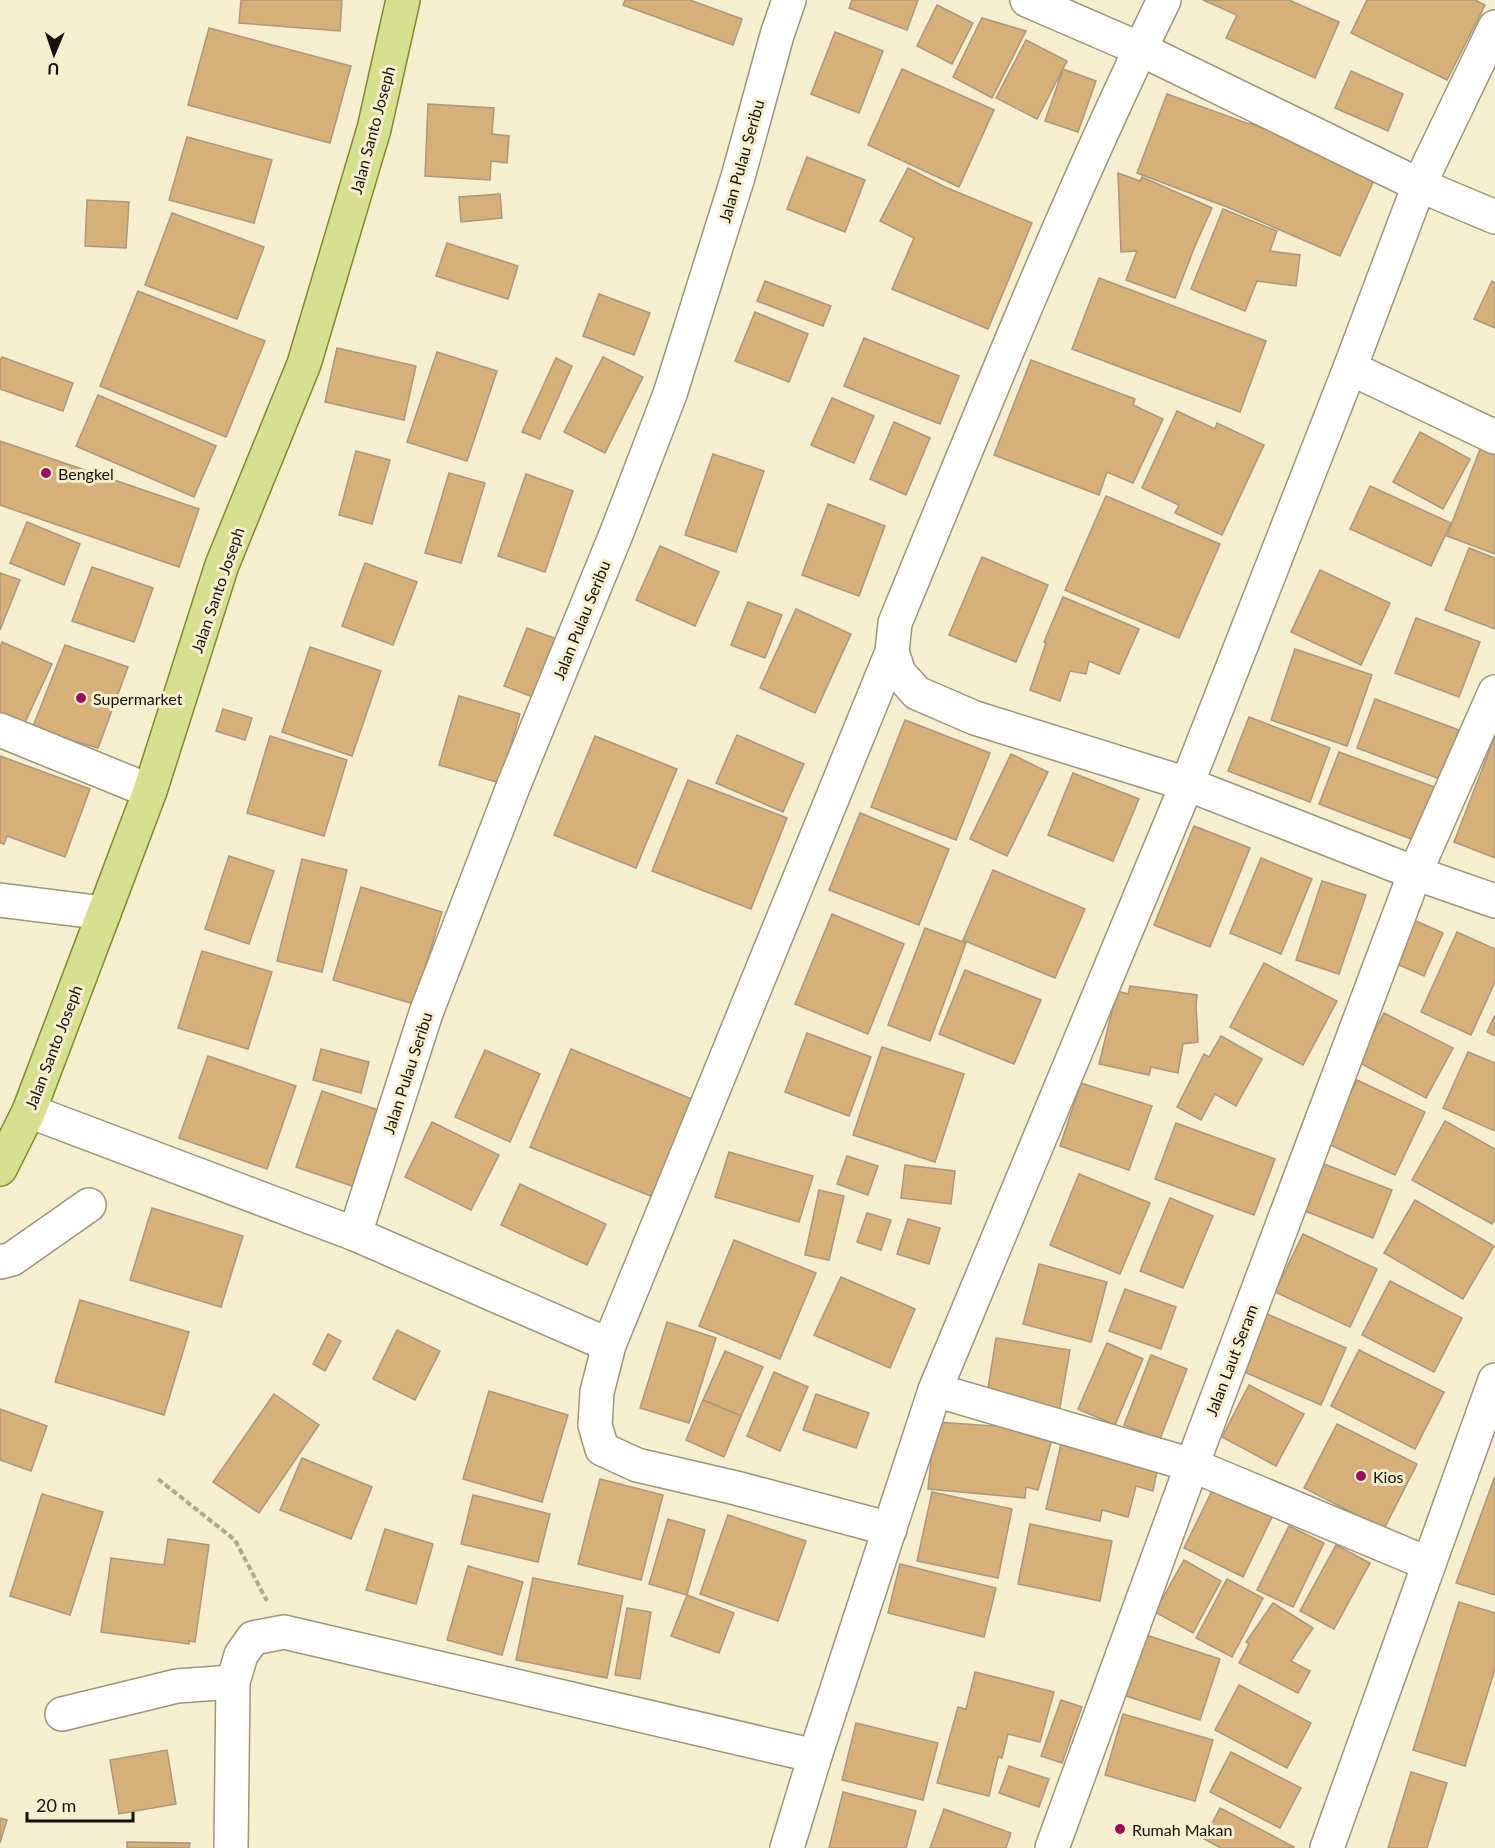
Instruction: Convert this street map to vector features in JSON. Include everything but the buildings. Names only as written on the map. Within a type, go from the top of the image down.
[{"type":"main road","name":"Jalan Santo Joseph","points":[[0,1169],[29,1111],[104,913],[150,791],[222,565],[304,364],[374,129],[404,0]]},
{"type":"street","name":"Jalan Pulau Seribu","points":[[355,1234],[426,1013],[513,787],[617,532],[670,394],[738,177],[777,34],[789,0]]},
{"type":"street","points":[[1027,0],[1140,49],[1419,185],[1495,217]]},
{"type":"street","points":[[890,1529],[736,1488],[637,1465],[602,1449],[595,1425],[597,1392],[609,1345],[892,652],[895,623],[899,612],[1038,277],[1164,0]]},
{"type":"street","points":[[787,1848],[935,1390],[1187,783],[1350,368],[1419,185],[1495,27]]},
{"type":"street","points":[[1350,368],[1495,437]]},
{"type":"street","points":[[892,652],[898,673],[917,693],[975,718],[1187,783],[1415,873],[1495,901]]},
{"type":"street","name":"Jalan Laut Seram","points":[[1052,1848],[1191,1465],[1415,873],[1495,692]]},
{"type":"street","points":[[0,730],[150,791]]},
{"type":"street","points":[[0,900],[104,913]]},
{"type":"street","points":[[29,1111],[355,1234],[609,1345]]},
{"type":"street","points":[[0,1262],[12,1259],[89,1205]]},
{"type":"street","points":[[1327,1848],[1495,1380]]},
{"type":"street","points":[[935,1390],[1191,1465],[1429,1564]]},
{"type":"street","points":[[231,1848],[233,1682],[241,1655],[253,1638],[284,1632],[815,1756]]},
{"type":"street","points":[[62,1714],[177,1686],[233,1682]]},
{"type":"path","points":[[158,1479],[235,1540],[284,1632]]},
{"type":"place","name":"Bengkel","points":[[46,473]]},
{"type":"place","name":"Supermarket","points":[[81,698]]},
{"type":"place","name":"Kios","points":[[1361,1476]]},
{"type":"place","name":"Rumah Makan","points":[[1120,1829]]}]
